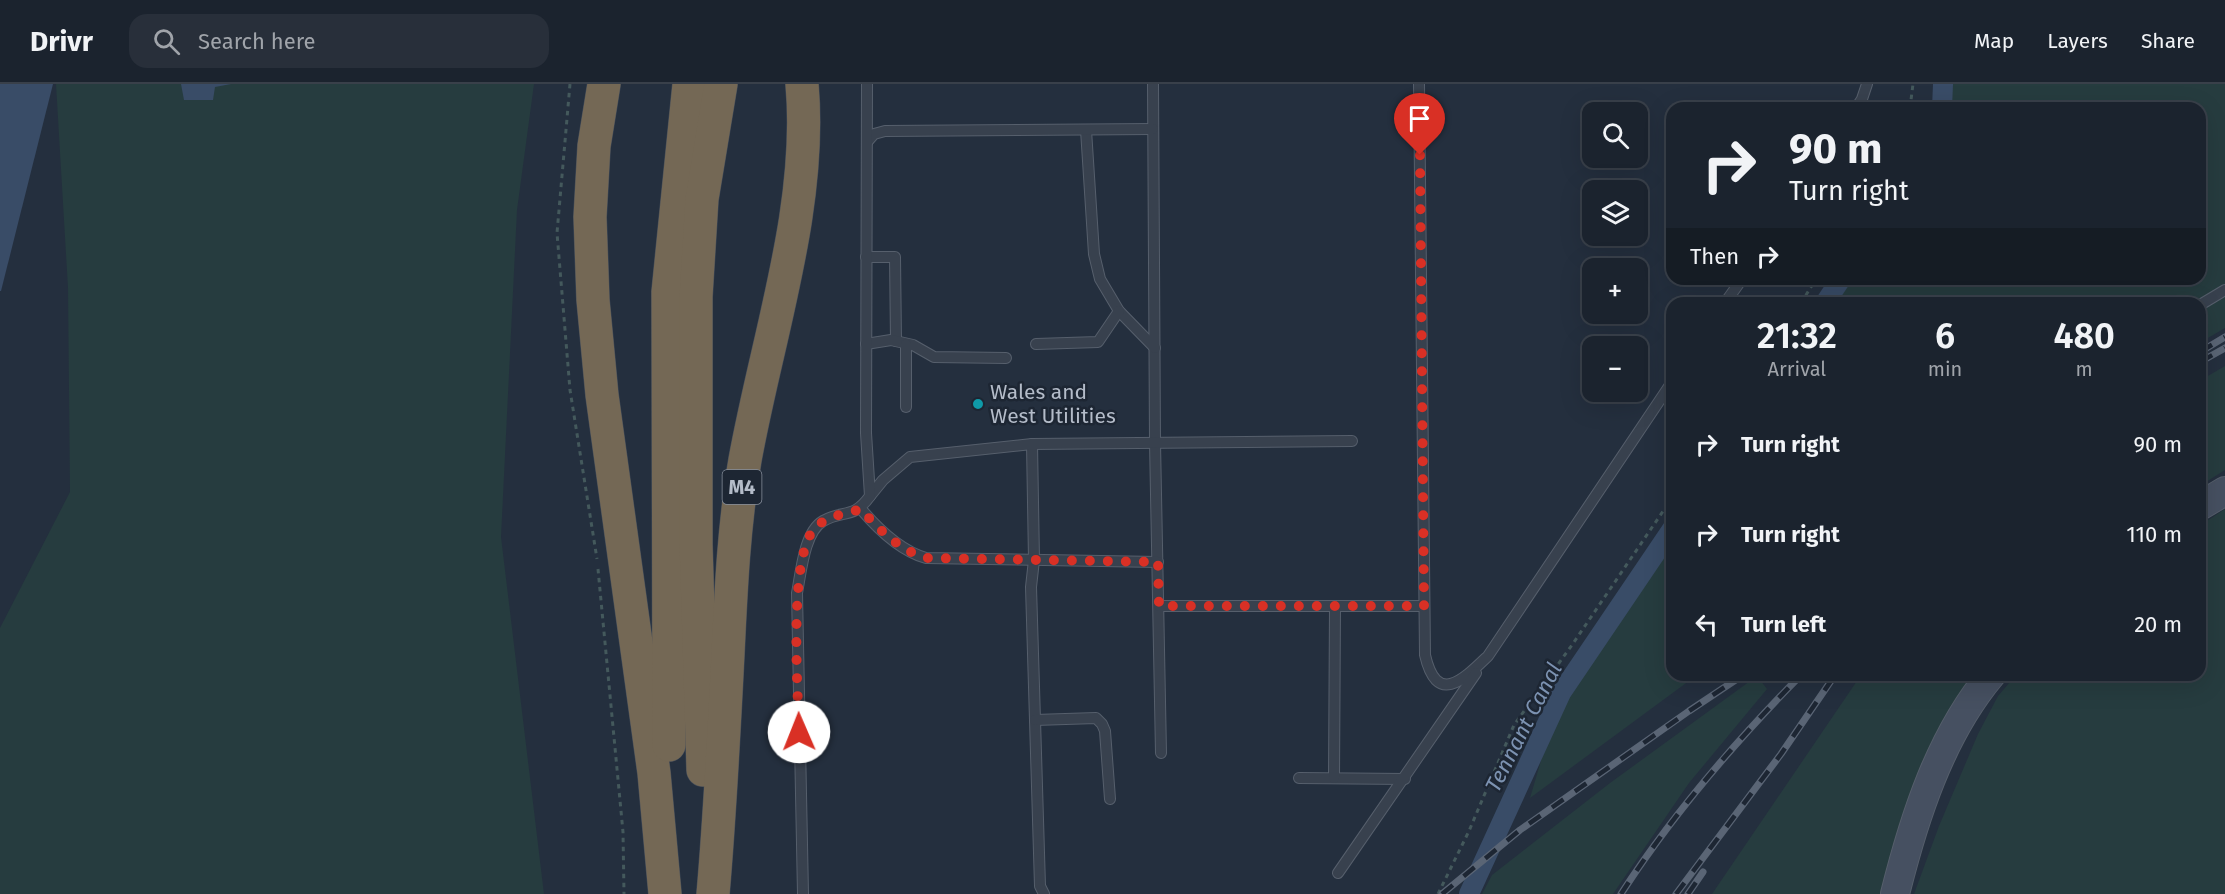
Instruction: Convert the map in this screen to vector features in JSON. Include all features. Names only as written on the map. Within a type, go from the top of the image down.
[{"type":"highway","name":"M4","points":[[604,84],[594,146],[590,217],[593,300],[602,395],[653,761],[666,894]]},
{"type":"highway","name":"M4","points":[[666,894],[669,595],[689,84]]},
{"type":"highway","name":"M4","points":[[706,894],[696,544],[682,294],[702,200],[721,84]]},
{"type":"highway","name":"M4","points":[[712,894],[720,822],[732,575],[745,460],[786,272],[800,186],[804,105],[801,84]]},
{"type":"main road","points":[[2206,502],[2225,490]]},
{"type":"main road","points":[[1895,894],[1924,799],[1950,735],[1986,681]]},
{"type":"lane","points":[[867,84],[866,433],[870,496]]},
{"type":"lane","points":[[1153,84],[1155,442],[1161,753]]},
{"type":"lane","points":[[1419,84],[1425,655],[1429,671],[1439,682],[1452,684],[1462,680],[1488,656]]},
{"type":"lane","points":[[1860,102],[1867,84]]},
{"type":"lane","points":[[867,142],[874,134],[885,131],[1153,129]]},
{"type":"lane","points":[[1086,130],[1094,254],[1100,279],[1119,311],[1155,348]]},
{"type":"lane","points":[[866,257],[895,257],[906,407]]},
{"type":"lane","points":[[2206,301],[2225,290]]},
{"type":"lane","points":[[1036,344],[1098,342],[1119,311]]},
{"type":"lane","points":[[866,344],[901,342],[934,357],[1006,358]]},
{"type":"lane","points":[[1338,873],[1405,779],[1666,391]]},
{"type":"lane","points":[[803,894],[797,593],[812,531],[823,521],[861,509],[883,480],[910,457],[1032,444],[1352,441]]},
{"type":"lane","points":[[1032,444],[1034,560],[1031,587],[1040,886],[1044,894]]},
{"type":"lane","points":[[861,509],[902,547],[926,558],[1158,562]]},
{"type":"lane","points":[[1159,606],[1424,606]]},
{"type":"lane","points":[[1334,778],[1335,606]]},
{"type":"lane","points":[[1035,720],[1096,718],[1102,724],[1105,731],[1110,799]]},
{"type":"lane","points":[[1299,778],[1405,779]]},
{"type":"path","points":[[1910,102],[1912,84]]},
{"type":"path","points":[[1438,894],[1469,831],[1514,725],[1572,645],[1666,507]]},
{"type":"green space","points":[[56,84],[534,84],[517,210],[501,537],[544,894],[0,894],[0,628],[70,492],[68,288]]},
{"type":"green space","points":[[1943,84],[2225,84],[2225,328],[2206,339],[2206,297],[1829,297],[1837,285],[2206,285],[2206,102],[1942,102]]},
{"type":"green space","points":[[2225,366],[2225,470],[2206,482],[2206,377]]},
{"type":"green space","points":[[2225,509],[2225,894],[1914,894],[1939,826],[1978,734],[1998,696],[2011,681],[2206,681],[2206,522]]},
{"type":"green space","points":[[1666,538],[1666,681],[1689,681],[1530,798],[1561,693]]},
{"type":"green space","points":[[1750,681],[1761,681],[1767,689],[1689,783],[1613,894],[1482,894],[1492,875],[1610,783]]},
{"type":"green space","points":[[1857,681],[1971,681],[1884,894],[1712,894]]},
{"type":"water","points":[[0,84],[53,84],[1,291],[0,291]]},
{"type":"water","points":[[181,84],[231,84],[215,87],[213,100],[184,100]]},
{"type":"waterway","name":"Tennant Canal","points":[[1942,102],[1943,84]]},
{"type":"waterway","name":"Tennant Canal","points":[[1829,297],[1837,285]]},
{"type":"waterway","name":"Tennant Canal","points":[[1469,894],[1561,693],[1666,538]]},
{"type":"railway","points":[[2206,348],[2225,337]]},
{"type":"railway","points":[[2206,359],[2225,348]]},
{"type":"railway","points":[[1442,894],[1520,830],[1734,681]]},
{"type":"railway","points":[[1621,894],[1661,836],[1705,780],[1795,681]]},
{"type":"railway","points":[[1676,894],[1781,754],[1831,681]]},
{"type":"railway","points":[[1688,894],[1703,872]]},
{"type":"place","name":"Wales and West Utilities","points":[[978,404]]},
{"type":"route","points":[[799,732],[796,617],[797,593],[806,549],[812,531],[823,521],[861,509],[902,547],[926,558],[1158,562],[1159,606],[1424,606],[1420,155]]}]
